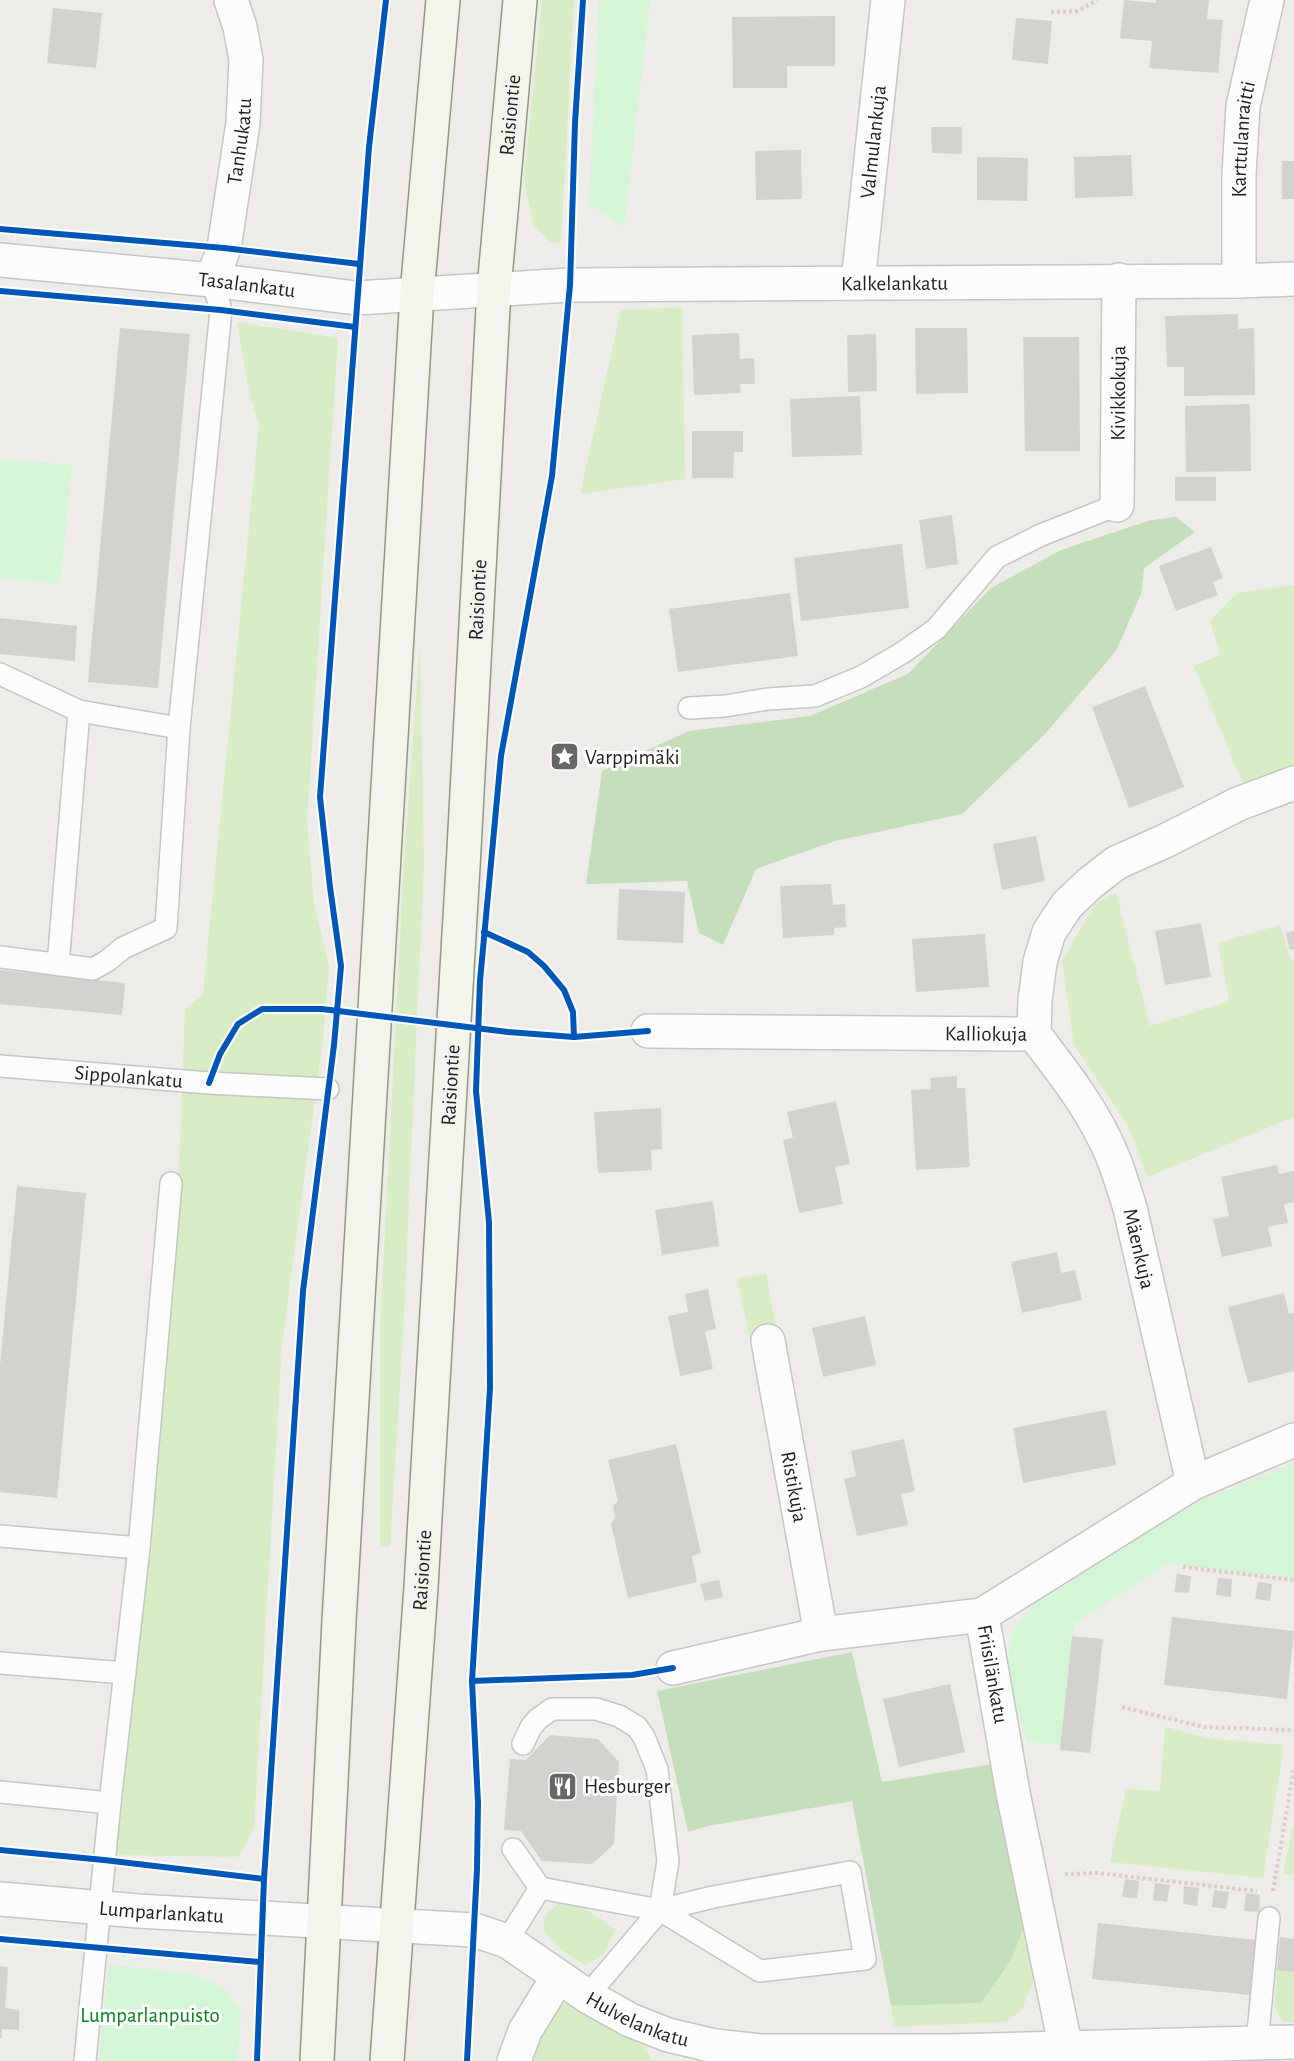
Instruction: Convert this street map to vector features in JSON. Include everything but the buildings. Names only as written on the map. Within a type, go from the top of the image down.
[{"type":"main road","points":[[317,2061],[339,1621],[417,294],[443,0]]},
{"type":"main road","name":"Raisiontie","points":[[387,2061],[422,1575],[494,290],[520,0]]},
{"type":"street","name":"Valmulankuja","points":[[858,282],[888,0]]},
{"type":"street","name":"Karttulanraitti","points":[[1239,281],[1239,174],[1243,106],[1267,0]]},
{"type":"street","name":"Tanhukatu","points":[[212,280],[224,248],[243,123],[246,60],[233,1]]},
{"type":"street","name":"Tasalankatu","points":[[0,260],[212,280],[356,298],[494,290]]},
{"type":"street","name":"Kalkelankatu","points":[[494,290],[570,285],[1294,279]]},
{"type":"street","name":"Kivikkokuja","points":[[1117,505],[1119,280]]},
{"type":"street","name":"Kalliokuja","points":[[648,1031],[1034,1034],[1035,1000],[1040,962],[1049,932],[1066,905],[1116,863],[1165,842],[1238,804],[1294,783]]},
{"type":"street","name":"Mäenkuja","points":[[1034,1034],[1097,1125],[1118,1168],[1130,1208],[1193,1483]]},
{"type":"street","name":"Ristikuja","points":[[768,1341],[821,1634]]},
{"type":"street","name":"Friisilänkatu","points":[[1066,2049],[1013,1793],[982,1615],[1193,1483],[1294,1440]]},
{"type":"street","points":[[673,1668],[821,1634],[982,1615]]},
{"type":"street","name":"Lumparlankatu","points":[[0,1899],[324,1922]]},
{"type":"street","name":"Hulvelankatu","points":[[324,1922],[474,1930],[507,1941],[587,1996],[630,2020],[668,2035],[715,2046],[761,2050],[949,2051],[1294,2042]]},
{"type":"street","points":[[514,2061],[525,2031],[558,1977]]},
{"type":"lane","points":[[0,957],[93,969],[123,948],[166,928],[179,728],[221,310],[212,280]]},
{"type":"lane","points":[[689,708],[815,696],[861,677],[902,653],[936,629],[997,557],[1041,535],[1117,505]]},
{"type":"lane","points":[[0,674],[79,711],[179,728]]},
{"type":"lane","points":[[58,965],[79,711]]},
{"type":"lane","name":"Sippolankatu","points":[[0,1066],[209,1083],[328,1089]]},
{"type":"lane","points":[[85,2061],[110,1803],[139,1548],[171,1183]]},
{"type":"lane","points":[[0,1536],[139,1548]]},
{"type":"lane","points":[[0,1663],[125,1673]]},
{"type":"lane","points":[[523,1744],[538,1719],[552,1709],[596,1709],[619,1716],[637,1727],[644,1737],[657,1769],[668,1861],[660,1910],[587,1996]]},
{"type":"lane","points":[[0,1792],[110,1803]]},
{"type":"lane","points":[[513,1849],[540,1888],[660,1910],[760,1971],[865,1959],[850,1872],[713,1897],[660,1910]]},
{"type":"lane","points":[[507,1941],[540,1888]]},
{"type":"lane","points":[[1257,2043],[1269,1918]]},
{"type":"path","points":[[1052,12],[1078,11],[1097,0]]},
{"type":"path","points":[[1183,1567],[1294,1580]]},
{"type":"path","points":[[1122,1707],[1204,1727],[1294,1730]]},
{"type":"path","points":[[1269,1918],[1294,1768]]},
{"type":"path","points":[[1031,1875],[1097,1873],[1273,1893]]},
{"type":"green space","points":[[542,0],[574,0],[561,243],[551,242],[533,225],[524,180]]},
{"type":"green space","points":[[599,0],[650,0],[624,227],[589,204]]},
{"type":"green space","points":[[682,307],[685,479],[580,494],[621,310]]},
{"type":"green space","points":[[237,322],[338,338],[307,822],[314,902],[329,967],[323,1040],[282,1343],[254,1828],[238,1857],[115,1855],[179,1172],[185,1009],[203,994],[259,424],[250,396]]},
{"type":"green space","points":[[0,459],[72,465],[60,584],[0,578]]},
{"type":"green space","points":[[1176,517],[1195,532],[1144,568],[1141,594],[1116,651],[1044,735],[962,814],[835,841],[756,869],[723,945],[699,933],[687,881],[586,884],[602,771],[689,731],[810,716],[908,674],[991,588],[1061,550],[1151,520]]},
{"type":"green space","points":[[1294,585],[1294,765],[1243,784],[1194,666],[1220,655],[1210,621],[1237,593]]},
{"type":"green space","points":[[420,644],[424,864],[403,1336],[390,1547],[380,1546],[380,1329],[404,861]]},
{"type":"green space","points":[[1116,893],[1150,1026],[1229,1001],[1218,943],[1280,925],[1291,960],[1294,960],[1294,1117],[1147,1177],[1128,1125],[1074,1045],[1062,961],[1095,904]]},
{"type":"green space","points":[[766,1274],[777,1333],[750,1339],[737,1278]]},
{"type":"green space","points":[[1294,1463],[1294,1578],[1168,1564],[1074,1624],[1061,1745],[1027,1742],[1007,1671],[1011,1635],[1033,1604],[1195,1503]]},
{"type":"green space","points":[[852,1652],[882,1782],[993,1764],[1026,1922],[1011,1960],[981,2003],[891,2006],[852,1801],[708,1826],[688,1832],[657,1691]]},
{"type":"green space","points":[[1165,1727],[1206,1738],[1284,1745],[1263,1878],[1110,1862],[1126,1789],[1160,1791]]},
{"type":"green space","points":[[1294,1827],[1294,1875],[1283,1874],[1292,1828]]},
{"type":"green space","points":[[561,1902],[579,1905],[616,1930],[603,1955],[585,1965],[561,1950],[543,1929],[546,1914]]},
{"type":"green space","points":[[1026,1922],[1036,1974],[1022,2010],[1005,2022],[894,2027],[891,2006],[981,2003]]},
{"type":"green space","name":"Lumparlanpuisto","points":[[109,1965],[189,1973],[224,1988],[241,2009],[238,2061],[99,2061]]},
{"type":"green space","points":[[1277,1970],[1294,1972],[1294,2022],[1282,2022],[1275,2008]]},
{"type":"green space","points":[[566,2003],[645,2047],[653,2061],[527,2061],[551,2007]]},
{"type":"cycle path","points":[[257,2061],[264,1879],[303,1291],[334,1045],[341,966],[320,797],[369,147],[386,0]]},
{"type":"cycle path","points":[[467,2061],[477,1869],[478,1803],[472,1681],[490,1388],[489,1222],[476,1091],[480,981],[501,756],[552,476],[570,285],[575,123],[583,0]]},
{"type":"cycle path","points":[[0,229],[224,248],[359,264]]},
{"type":"cycle path","points":[[0,291],[221,310],[355,327]]},
{"type":"cycle path","points":[[484,932],[528,952],[544,966],[564,990],[573,1012],[574,1037]]},
{"type":"cycle path","points":[[209,1083],[220,1054],[238,1024],[262,1009],[322,1009],[508,1032],[574,1037],[648,1031]]},
{"type":"cycle path","points":[[472,1681],[632,1675],[673,1668]]},
{"type":"cycle path","points":[[0,1850],[264,1879]]},
{"type":"cycle path","points":[[0,1939],[260,1962]]},
{"type":"place","name":"Varppimäki","points":[[564,757]]},
{"type":"place","name":"Hesburger","points":[[563,1786]]}]
